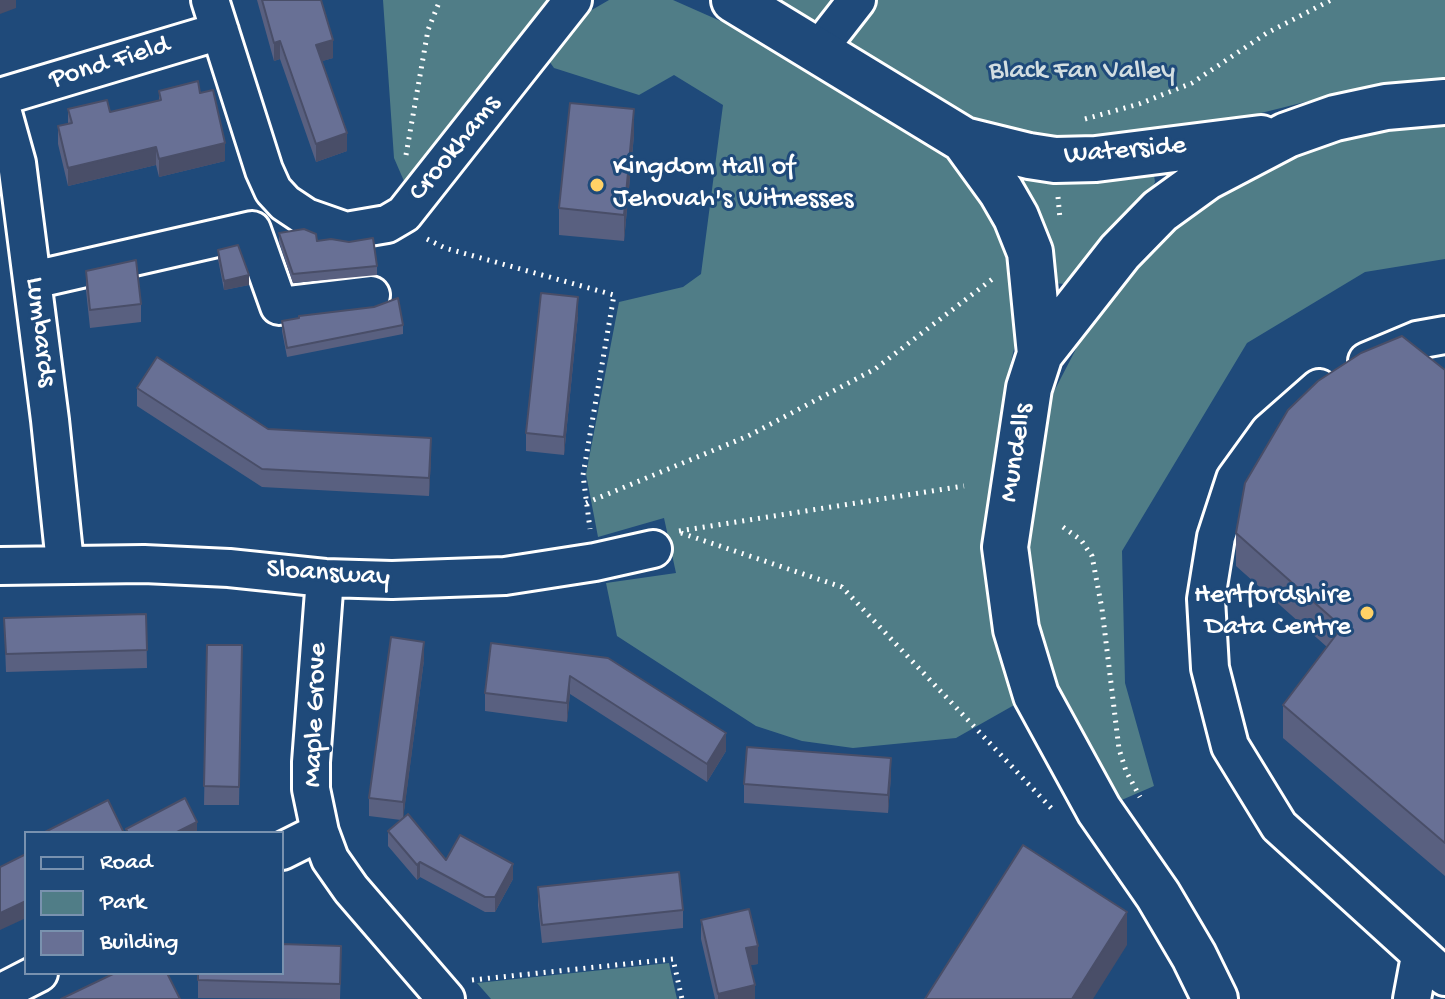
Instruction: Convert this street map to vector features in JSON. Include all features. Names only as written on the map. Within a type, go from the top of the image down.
[{"type":"main road","name":"Waterside","points":[[734,0],[964,140],[1055,160],[1123,157],[1287,135]]},
{"type":"main road","name":"Mundells","points":[[1215,999],[1158,895],[1099,810],[1036,695],[1016,629],[1005,547],[1029,388],[1040,354],[1120,252],[1160,211],[1207,177],[1287,135],[1335,118],[1386,107],[1445,102]]},
{"type":"main road","name":"Waterside","points":[[964,140],[1001,191],[1030,252],[1040,354]]},
{"type":"street","name":"Crookhams","points":[[215,15],[273,190],[285,203],[306,217],[346,231],[387,224],[404,214],[573,0]]},
{"type":"street","points":[[818,50],[857,0]]},
{"type":"street","name":"Pond Field","points":[[0,100],[215,15]]},
{"type":"street","name":"Lumbards","points":[[0,100],[17,163],[65,563]]},
{"type":"street","points":[[33,280],[252,230],[279,306],[371,295]]},
{"type":"street","points":[[1412,999],[1432,967],[1279,826],[1230,746],[1210,668],[1206,599],[1216,537],[1235,479],[1269,432],[1308,395],[1347,369],[1417,340],[1445,335]]},
{"type":"street","name":"Sloansway","points":[[0,566],[65,563],[201,567],[325,578],[392,580],[505,576],[595,562],[665,540]]},
{"type":"street","name":"Maple Grove","points":[[325,578],[311,762],[311,789],[320,832],[330,859],[351,889],[441,992]]},
{"type":"street","points":[[284,850],[320,832]]},
{"type":"street","points":[[0,993],[35,975]]},
{"type":"path","points":[[404,159],[428,30],[440,0]]},
{"type":"path","points":[[1055,160],[1053,130],[1060,125],[1139,104],[1192,83],[1267,33],[1331,0]]},
{"type":"path","points":[[404,214],[427,239],[445,248],[614,295],[583,475],[595,562]]},
{"type":"path","points":[[586,503],[748,436],[875,369],[971,293],[1030,252]]},
{"type":"path","points":[[665,540],[964,486]]},
{"type":"path","points":[[1063,527],[1081,540],[1092,556],[1102,609],[1119,749],[1126,771],[1144,806]]},
{"type":"path","points":[[665,540],[842,587],[1046,802]]},
{"type":"path","points":[[441,992],[673,959],[682,999]]},
{"type":"green space","points":[[383,0],[552,0],[407,188],[394,158]]},
{"type":"green space","points":[[609,0],[673,0],[734,27],[937,145],[977,178],[1017,252],[1019,328],[1004,391],[990,488],[988,526],[996,637],[1016,704],[956,738],[853,748],[802,741],[756,726],[617,636],[606,583],[676,573],[664,518],[598,537],[586,474],[619,302],[683,287],[701,274],[723,105],[674,75],[639,95],[554,68],[549,61],[590,11]]},
{"type":"green space","name":"Black Fan Valley","points":[[770,0],[1445,0],[1445,80],[1419,80],[1357,89],[1137,144],[1096,149],[972,122]]},
{"type":"green space","points":[[1445,124],[1445,259],[1365,272],[1247,343],[1122,551],[1125,683],[1154,786],[1117,802],[1048,671],[1033,609],[1027,548],[1049,401],[1091,320],[1130,268],[1177,219],[1301,146],[1384,128]]},
{"type":"green space","points":[[1154,175],[1151,190],[1103,234],[1065,284],[1052,283],[1021,182],[1025,177]]},
{"type":"green space","points":[[669,963],[677,999],[491,999],[477,983]]},
{"type":"building","points":[[262,0],[321,0],[333,40],[316,45],[347,133],[316,144],[280,41],[274,43]]},
{"type":"building","points":[[198,81],[200,93],[213,90],[225,143],[159,159],[156,147],[68,168],[58,126],[72,123],[68,109],[107,100],[110,112],[161,100],[159,91]]},
{"type":"building","name":"Kingdom Hall of Jehovah's Witnesses","points":[[570,103],[634,109],[624,215],[559,208]]},
{"type":"building","points":[[304,229],[316,234],[317,241],[331,239],[349,242],[373,238],[377,266],[293,274],[279,233]]},
{"type":"building","points":[[238,245],[249,275],[224,281],[218,250]]},
{"type":"building","points":[[136,260],[141,304],[90,310],[86,271]]},
{"type":"building","points":[[541,293],[578,297],[564,437],[526,433]]},
{"type":"building","points":[[398,298],[403,325],[287,348],[282,321],[374,307]]},
{"type":"building","name":"Hertfordshire Data Centre","points":[[1402,336],[1445,370],[1445,843],[1283,705],[1342,627],[1236,533],[1245,483],[1288,410],[1318,381],[1361,353]]},
{"type":"building","points":[[157,357],[268,429],[431,438],[429,478],[262,469],[137,388]]},
{"type":"building","points":[[146,614],[147,650],[6,654],[4,618]]},
{"type":"building","points":[[391,637],[424,642],[403,802],[369,798]]},
{"type":"building","points":[[491,643],[608,658],[726,733],[707,764],[570,676],[567,703],[485,693]]},
{"type":"building","points":[[207,645],[242,645],[239,787],[204,786]]},
{"type":"building","points":[[747,747],[891,758],[888,795],[744,784]]},
{"type":"building","points":[[185,798],[197,822],[179,831],[126,829]]},
{"type":"building","points":[[108,800],[123,831],[47,831]]},
{"type":"building","points":[[408,814],[446,860],[460,835],[513,864],[495,897],[485,897],[420,862],[417,865],[388,831]]},
{"type":"building","points":[[1023,845],[1127,912],[1072,999],[925,999]]},
{"type":"building","points":[[24,855],[24,902],[0,913],[0,867]]},
{"type":"building","points":[[679,872],[683,910],[542,925],[538,887]]},
{"type":"building","points":[[749,909],[758,946],[746,948],[755,985],[718,994],[701,920]]},
{"type":"building","points":[[284,944],[341,946],[340,984],[198,980],[198,975],[284,975]]},
{"type":"building","points":[[111,975],[168,975],[180,999],[61,999]]},
{"type":"place","name":"Kingdom Hall of Jehovah's Witnesses","points":[[597,185]]},
{"type":"place","name":"Hertfordshire Data Centre","points":[[1367,613]]}]
